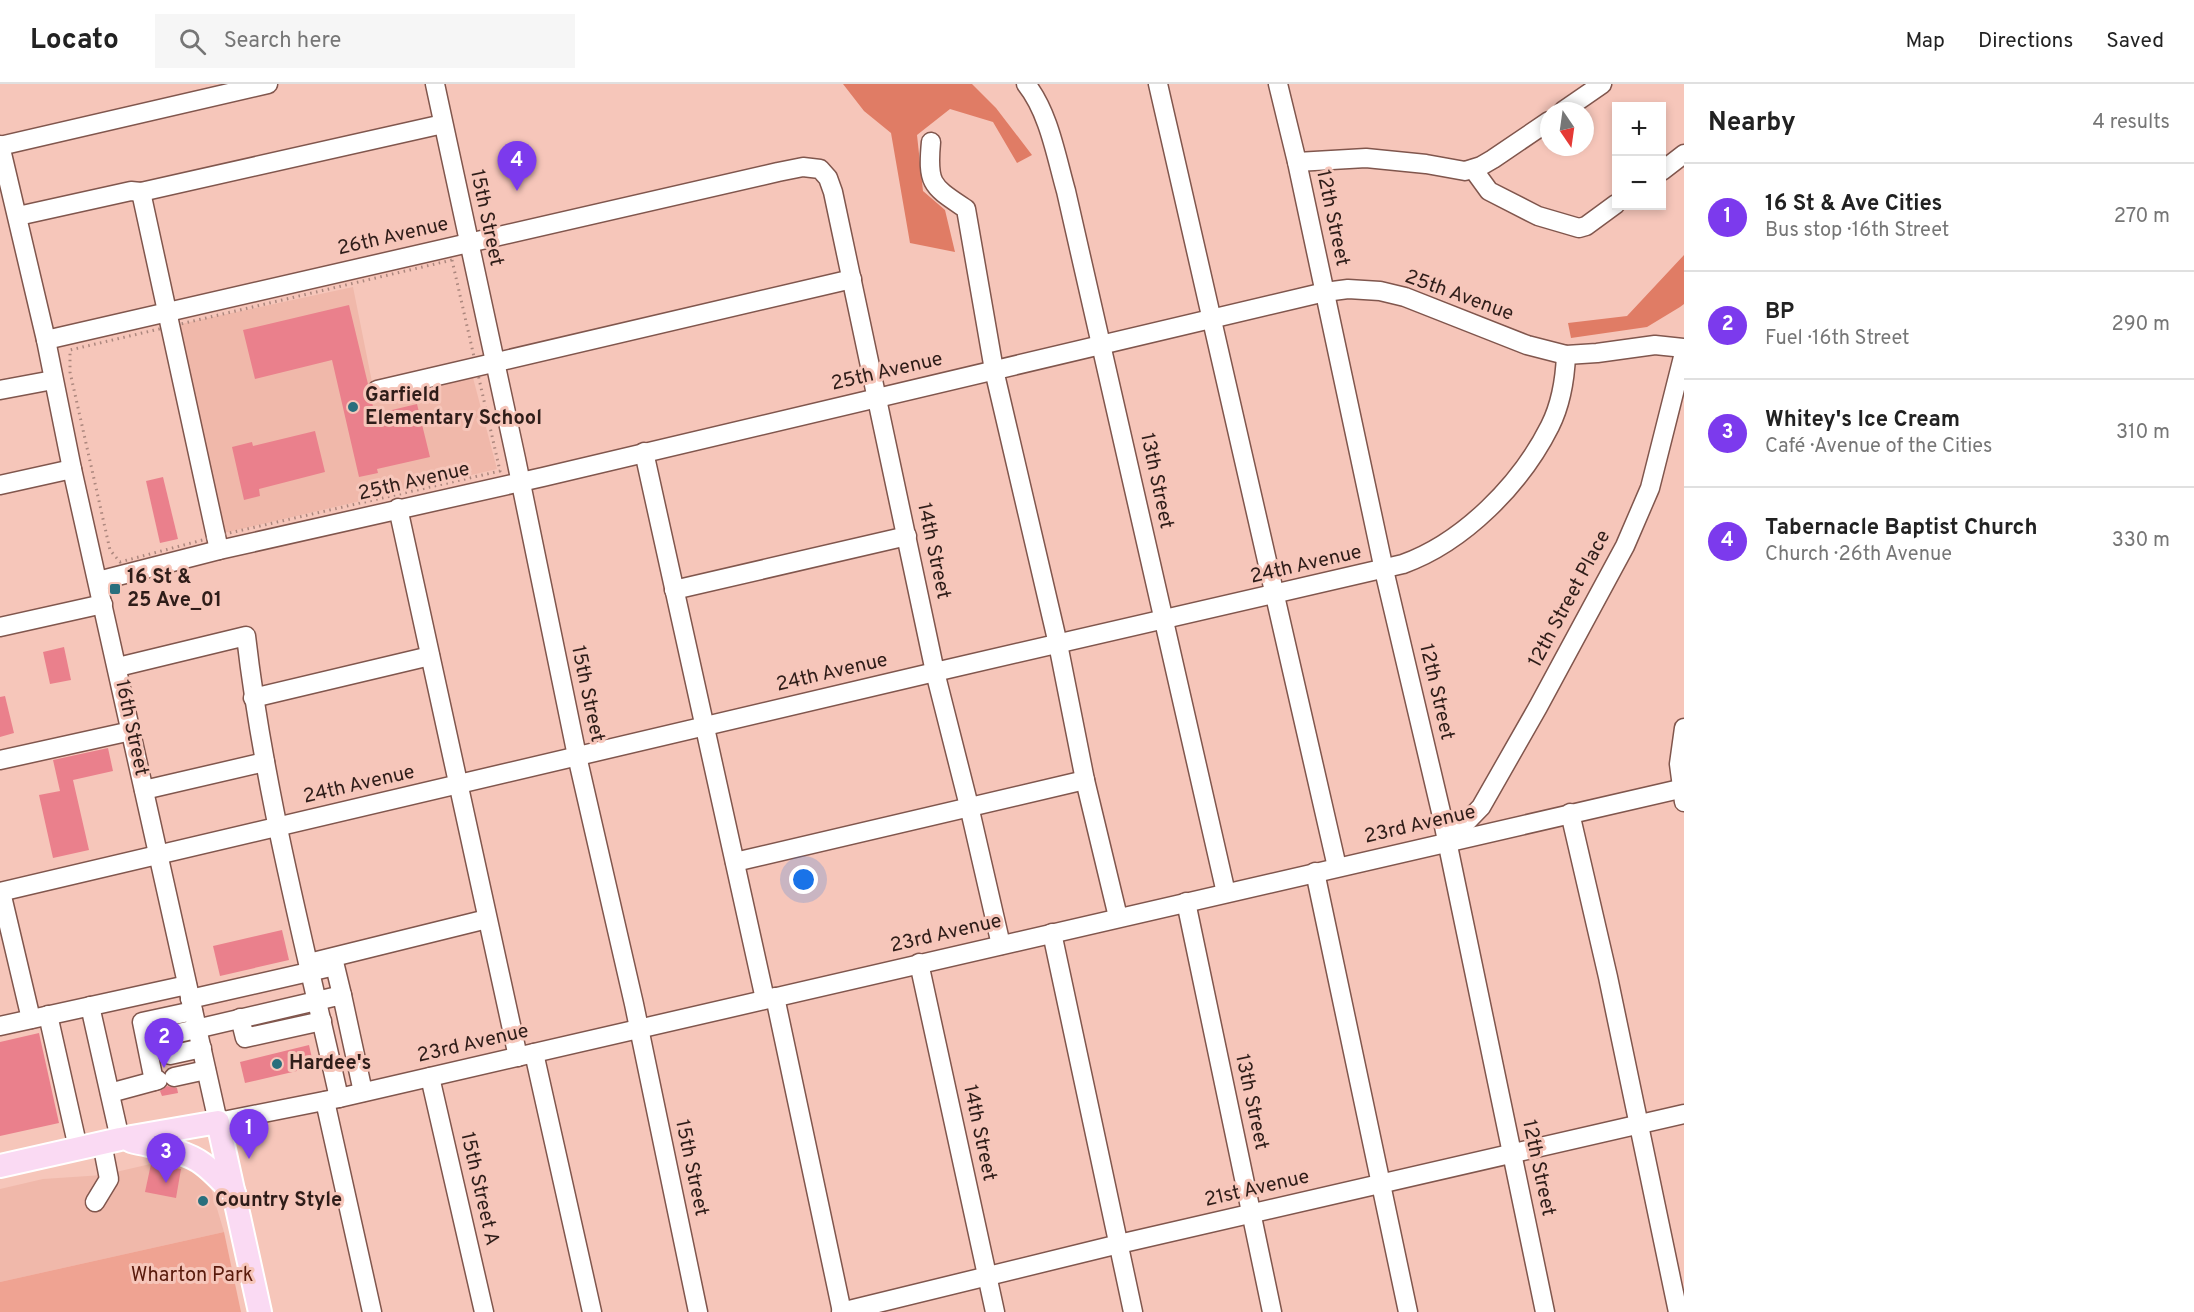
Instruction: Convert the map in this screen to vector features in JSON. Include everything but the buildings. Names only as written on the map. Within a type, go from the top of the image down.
[{"type":"main road","points":[[0,1166],[111,1141],[218,1122]]},
{"type":"main road","name":"16th Street","points":[[218,1122],[260,1312]]},
{"type":"main road","points":[[111,1141],[181,1153],[191,1157],[202,1163],[234,1193]]},
{"type":"street","points":[[0,134],[218,84]]},
{"type":"street","points":[[0,146],[268,84]]},
{"type":"street","name":"15th Street","points":[[435,84],[576,756],[639,1028],[698,1312]]},
{"type":"street","name":"13th Street","points":[[1026,84],[1037,101],[1050,135],[1066,191],[1226,893]]},
{"type":"street","points":[[1158,84],[1337,867]]},
{"type":"street","name":"12th Street","points":[[1278,84],[1297,162],[1384,570],[1447,842],[1545,1312]]},
{"type":"street","points":[[1576,102],[1602,84]]},
{"type":"street","points":[[18,216],[131,191],[141,192],[443,124]]},
{"type":"street","points":[[1297,162],[1366,158],[1426,164],[1465,171],[1493,159],[1540,127]]},
{"type":"street","points":[[931,142],[929,167],[936,189],[966,209],[994,370],[1058,644],[1085,780],[1118,917]]},
{"type":"street","name":"16th Street","points":[[0,146],[46,340],[72,469],[218,1122]]},
{"type":"street","points":[[1666,168],[1684,154]]},
{"type":"street","name":"26th Avenue","points":[[46,340],[168,318],[468,243],[778,172],[803,167],[820,168]]},
{"type":"street","name":"14th Street","points":[[820,168],[828,178],[834,192],[935,672],[969,806],[1000,945]]},
{"type":"street","points":[[1473,169],[1489,190],[1538,216],[1579,228],[1586,226],[1612,208]]},
{"type":"street","points":[[141,192],[218,544]]},
{"type":"street","points":[[377,390],[852,279]]},
{"type":"street","name":"25th Avenue","points":[[98,581],[218,544],[520,482],[1325,292],[1348,289],[1369,290],[1405,297],[1527,345],[1566,355],[1655,345],[1684,348]]},
{"type":"street","name":"12th Street Place","points":[[1447,842],[1481,807],[1624,546],[1650,488],[1684,353]]},
{"type":"street","name":"24th Avenue","points":[[1,892],[935,672],[1384,570],[1425,556],[1477,519],[1517,476],[1550,426],[1566,377],[1566,355]]},
{"type":"street","points":[[0,390],[53,380]]},
{"type":"street","points":[[644,452],[735,862],[770,998],[842,1312]]},
{"type":"street","points":[[0,485],[72,469]]},
{"type":"street","points":[[398,508],[487,919],[526,1055],[592,1312]]},
{"type":"street","points":[[674,590],[908,536]]},
{"type":"street","points":[[0,627],[102,604]]},
{"type":"street","points":[[118,667],[246,636],[253,698],[278,827],[322,1021],[332,1100],[372,1312]]},
{"type":"street","points":[[253,698],[430,656]]},
{"type":"street","points":[[1683,793],[1679,764],[1684,728]]},
{"type":"street","points":[[0,760],[131,731]]},
{"type":"street","points":[[144,790],[265,762]]},
{"type":"street","points":[[735,862],[1085,780]]},
{"type":"street","name":"23rd Avenue","points":[[218,1122],[332,1100],[1570,813],[1683,793]]},
{"type":"street","points":[[1570,813],[1678,1312]]},
{"type":"street","points":[[1315,872],[1408,1312]]},
{"type":"street","points":[[1,892],[78,1148]]},
{"type":"street","name":"13th Street","points":[[1186,902],[1272,1312]]},
{"type":"street","points":[[162,1079],[154,1038],[142,1022],[310,967],[487,919]]},
{"type":"street","points":[[1052,933],[1133,1312]]},
{"type":"street","name":"14th Street","points":[[919,963],[995,1312]]},
{"type":"street","points":[[310,967],[335,966],[363,1092]]},
{"type":"street","points":[[0,1026],[90,1006],[192,1006],[240,1018],[342,995]]},
{"type":"street","points":[[90,1006],[110,1093],[111,1141],[109,1179],[94,1202]]},
{"type":"street","points":[[154,1038],[192,1006]]},
{"type":"street","points":[[240,1018],[245,1038],[322,1021]]},
{"type":"street","points":[[158,1058],[202,1048]]},
{"type":"street","points":[[110,1093],[206,1070]]},
{"type":"street","name":"15th Street A","points":[[430,1077],[484,1312]]},
{"type":"street","name":"21st Avenue","points":[[842,1312],[1119,1244],[1684,1114]]},
{"type":"path","points":[[452,260],[168,318],[69,350],[70,372],[110,550],[120,562],[218,544],[500,471]]},
{"type":"shaded area","points":[[843,84],[972,84],[996,108],[1032,155],[1017,163],[993,122],[950,109],[917,135],[923,191],[945,210],[955,252],[910,243],[891,133],[864,111]]},
{"type":"shaded area","points":[[1684,255],[1684,304],[1680,307],[1647,327],[1571,338],[1568,323],[1627,316]]},
{"type":"shaded area","name":"Garfield Elementary School","points":[[353,287],[375,397],[472,374],[497,469],[224,533],[176,325]]},
{"type":"shaded area","points":[[159,1162],[196,1172],[210,1185],[224,1232],[0,1282],[0,1189],[43,1179],[103,1175]]},
{"type":"green space","name":"Wharton Park","points":[[224,1232],[241,1312],[0,1312],[0,1282]]},
{"type":"place","name":"Tabernacle Baptist Church","points":[[517,191]]},
{"type":"place","name":"Garfield Elementary School","points":[[353,407]]},
{"type":"place","name":"16 St & 25 Ave_01","points":[[115,589]]},
{"type":"place","name":"Hardee's","points":[[277,1064]]},
{"type":"place","name":"BP","points":[[164,1068]]},
{"type":"place","name":"16 St & Ave Cities","points":[[249,1159]]},
{"type":"place","name":"Whitey's Ice Cream","points":[[166,1183]]},
{"type":"place","name":"Country Style","points":[[203,1201]]}]
